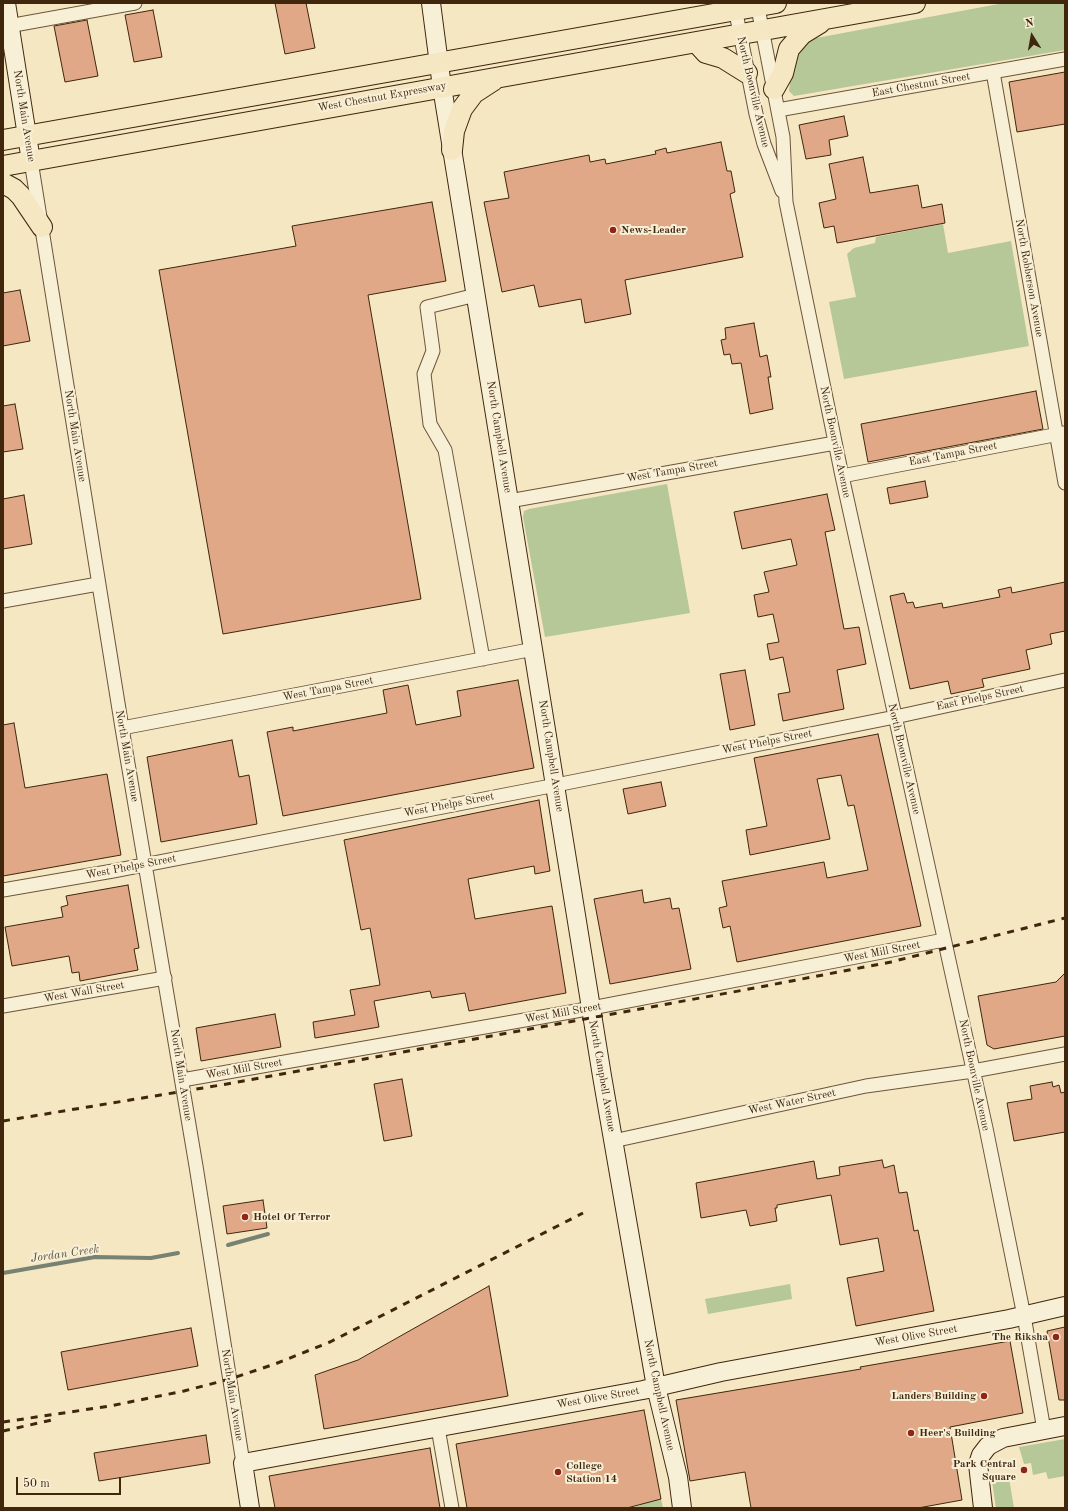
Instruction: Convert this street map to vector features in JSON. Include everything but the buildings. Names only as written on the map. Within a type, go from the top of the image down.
[{"type":"main road","name":"North Main Avenue","points":[[6,3],[6,26],[31,160]]},
{"type":"main road","name":"North Campbell Avenue","points":[[431,3],[438,63],[613,1141],[656,1387],[678,1477],[682,1508]]},
{"type":"main road","name":"West Chestnut Expressway","points":[[3,166],[915,3]]},
{"type":"main road","points":[[3,140],[438,63],[735,7],[763,4]]},
{"type":"main road","points":[[774,89],[783,73],[790,49],[802,34],[828,18]]},
{"type":"main road","points":[[696,42],[706,53],[723,58],[747,73]]},
{"type":"main road","points":[[452,150],[457,119],[468,100],[482,86],[501,76]]},
{"type":"main road","points":[[3,183],[14,189],[21,196],[42,227]]},
{"type":"main road","name":"West Olive Street","points":[[243,1463],[656,1387],[721,1372],[1024,1316],[1065,1306]]},
{"type":"main road","points":[[983,1508],[978,1470],[979,1459],[984,1450],[993,1442],[1003,1438],[1065,1426]]},
{"type":"main road","name":"North Main Avenue","points":[[243,1463],[250,1508]]},
{"type":"street","points":[[6,26],[135,3]]},
{"type":"street","name":"North Boonville Avenue","points":[[763,4],[762,30],[783,137],[786,202],[842,476],[973,1071],[1024,1316],[1044,1430]]},
{"type":"street","name":"North Boonville Avenue","points":[[735,7],[747,73],[764,144],[786,202]]},
{"type":"street","name":"East Chestnut Street","points":[[778,110],[1065,59]]},
{"type":"street","name":"North Robberson Avenue","points":[[993,72],[1061,433],[1065,483]]},
{"type":"street","name":"North Main Avenue","points":[[31,160],[98,584],[182,1080],[243,1463]]},
{"type":"street","points":[[476,295],[427,307],[433,351],[424,374],[430,424],[445,450],[483,659]]},
{"type":"street","name":"East Tampa Street","points":[[842,476],[1061,433]]},
{"type":"street","name":"West Tampa Street","points":[[509,501],[835,443]]},
{"type":"street","points":[[3,601],[98,584]]},
{"type":"street","name":"West Tampa Street","points":[[122,728],[534,649]]},
{"type":"street","name":"East Phelps Street","points":[[895,717],[1065,680]]},
{"type":"street","name":"West Phelps Street","points":[[3,890],[556,785],[895,717]]},
{"type":"street","name":"West Mill Street","points":[[182,1080],[591,1008],[944,940]]},
{"type":"street","name":"West Wall Street","points":[[3,1006],[165,978]]},
{"type":"street","name":"West Water Street","points":[[613,1141],[866,1086],[973,1071],[1065,1054]]},
{"type":"street","points":[[438,1428],[452,1508]]},
{"type":"green space","points":[[1004,3],[1065,3],[1065,50],[794,96],[789,91],[793,57],[811,39]]},
{"type":"green space","points":[[943,224],[948,253],[1011,241],[1029,346],[844,379],[829,302],[856,297],[847,254],[854,248],[875,243],[876,237]]},
{"type":"green space","points":[[667,484],[690,613],[545,637],[523,517],[524,511]]},
{"type":"green space","points":[[790,1284],[792,1299],[708,1314],[705,1299]]},
{"type":"green space","points":[[1065,1439],[1065,1476],[1048,1479],[1046,1472],[1033,1475],[1031,1463],[1024,1464],[1019,1447]]},
{"type":"green space","points":[[1009,1478],[1014,1508],[996,1508],[992,1481]]},
{"type":"green space","points":[[661,1499],[663,1508],[630,1508],[641,1505],[641,1503]]},
{"type":"waterway","name":"Jordan Creek","points":[[228,1245],[268,1234]]},
{"type":"waterway","name":"Jordan Creek","points":[[3,1273],[95,1257],[151,1258],[178,1253]]},
{"type":"railway","points":[[3,1121],[227,1084],[891,962],[1065,918]]},
{"type":"railway","points":[[3,1422],[110,1406],[184,1391],[230,1379],[275,1364],[330,1342],[583,1213]]},
{"type":"railway","points":[[3,1431],[52,1420]]},
{"type":"place","name":"News-Leader","points":[[613,230]]},
{"type":"place","name":"Hotel Of Terror","points":[[245,1217]]},
{"type":"place","name":"The Riksha","points":[[1056,1337]]},
{"type":"place","name":"Landers Building","points":[[984,1396]]},
{"type":"place","name":"Heer's Building","points":[[911,1433]]},
{"type":"place","name":"Park Central Square","points":[[1024,1470]]},
{"type":"place","name":"College Station 14","points":[[558,1472]]}]
